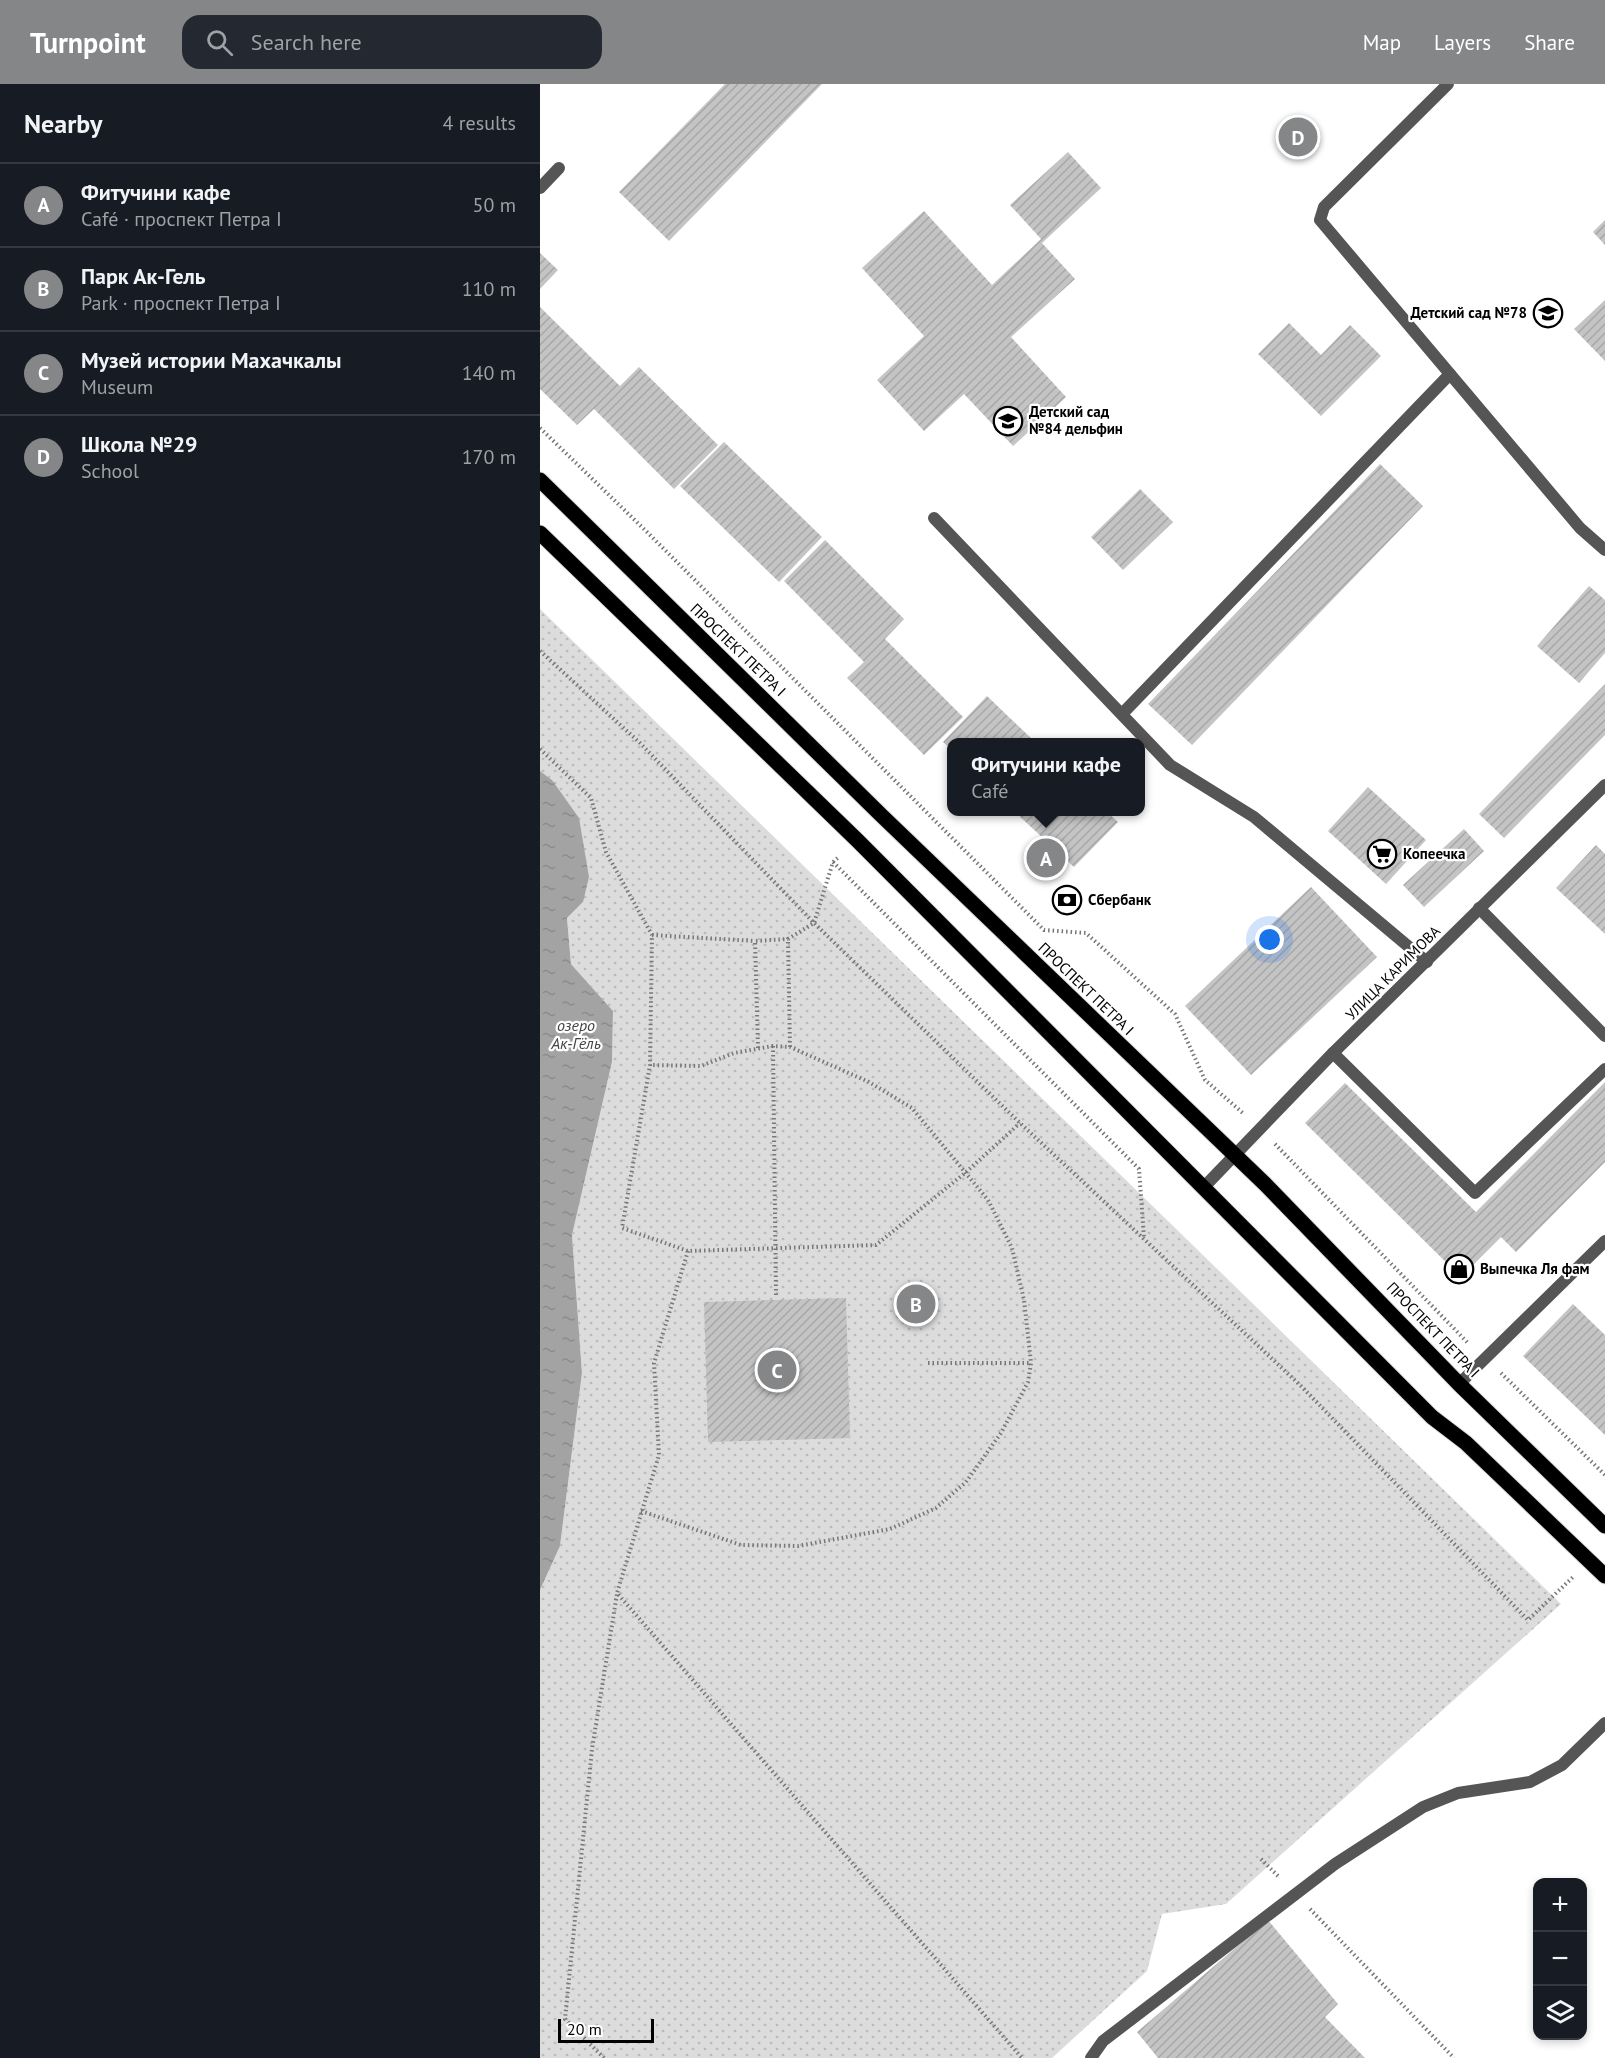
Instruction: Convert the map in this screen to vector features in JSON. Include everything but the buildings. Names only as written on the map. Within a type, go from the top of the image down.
[{"type":"main road","name":"ПРОСПЕКТ ПЕТРА I","points":[[540,480],[881,815],[1235,1155],[1459,1384],[1605,1526]]},
{"type":"main road","points":[[540,533],[858,841],[1205,1186],[1432,1417],[1466,1443],[1605,1576]]},
{"type":"street","points":[[1448,84],[1324,207],[1320,220],[1580,528],[1605,550]]},
{"type":"street","points":[[540,188],[559,168]]},
{"type":"street","points":[[1122,714],[1450,374]]},
{"type":"street","points":[[934,518],[1145,738]]},
{"type":"street","points":[[1145,738],[1170,765],[1254,817],[1426,962]]},
{"type":"street","name":"УЛИЦА КАРИМОВА","points":[[1205,1186],[1333,1053],[1605,785]]},
{"type":"street","points":[[1479,908],[1605,1036]]},
{"type":"street","points":[[1333,1053],[1475,1193],[1605,1069]]},
{"type":"street","points":[[1459,1384],[1605,1241]]},
{"type":"street","points":[[1091,2058],[1103,2041],[1335,1864],[1423,1807],[1458,1793],[1530,1782],[1562,1765],[1605,1723]]},
{"type":"path","points":[[540,428],[1044,930],[1086,933],[1175,1014],[1205,1080],[1260,1128],[1464,1340],[1605,1475]]},
{"type":"path","points":[[540,651],[640,743],[814,923],[1020,1123],[1300,1385],[1528,1620],[1582,1569]]},
{"type":"path","points":[[540,749],[591,798],[606,852],[652,935],[650,1065],[622,1228],[688,1251],[876,1245],[965,1173],[1020,1123]]},
{"type":"path","points":[[881,815],[906,791]]},
{"type":"path","points":[[652,935],[755,941],[788,939],[814,923],[832,862],[858,841]]},
{"type":"path","points":[[832,862],[1139,1169],[1144,1240]]},
{"type":"path","points":[[788,939],[790,1047]]},
{"type":"path","points":[[755,941],[758,1048]]},
{"type":"path","points":[[641,1511],[741,1545],[798,1546],[890,1528],[936,1508],[966,1482],[1001,1433],[1028,1382],[1031,1363],[1024,1300],[1012,1248],[988,1200],[912,1108],[869,1082],[790,1047],[773,1046],[734,1053],[701,1066],[650,1065]]},
{"type":"path","points":[[773,1046],[772,1142],[776,1297]]},
{"type":"path","points":[[604,2058],[565,2019],[592,1749],[617,1593],[659,1455],[654,1363],[688,1251]]},
{"type":"path","points":[[928,1363],[1031,1363]]},
{"type":"path","points":[[617,1593],[1022,2058]]},
{"type":"path","points":[[1261,1859],[1454,2058]]},
{"type":"shaded area","points":[[540,609],[1561,1604],[1226,1904],[1162,1914],[1147,1971],[1052,2058],[540,2058],[540,1590],[560,1546],[582,1373],[572,1235],[612,1062],[613,1011],[571,964],[567,918],[583,902],[552,780],[540,771]]},
{"type":"water","name":"озеро Ак-Гёль","points":[[540,771],[552,780],[579,818],[589,877],[583,902],[567,918],[571,964],[613,1011],[612,1062],[572,1235],[582,1373],[560,1546],[540,1590]]},
{"type":"place","name":"Школа №29","points":[[1298,137]]},
{"type":"place","name":"Детский сад №78","points":[[1548,313]]},
{"type":"place","name":"Детский сад №84 дельфин","points":[[1008,421]]},
{"type":"place","name":"Копеечка","points":[[1382,854]]},
{"type":"place","name":"Фитучини кафе","points":[[1046,858]]},
{"type":"place","name":"Сбербанк","points":[[1067,900]]},
{"type":"place","name":"Выпечка Ля фам","points":[[1459,1269]]},
{"type":"place","name":"Парк Ак-Гель","points":[[916,1304]]},
{"type":"place","name":"Музей истории Махачкалы","points":[[777,1370]]}]
